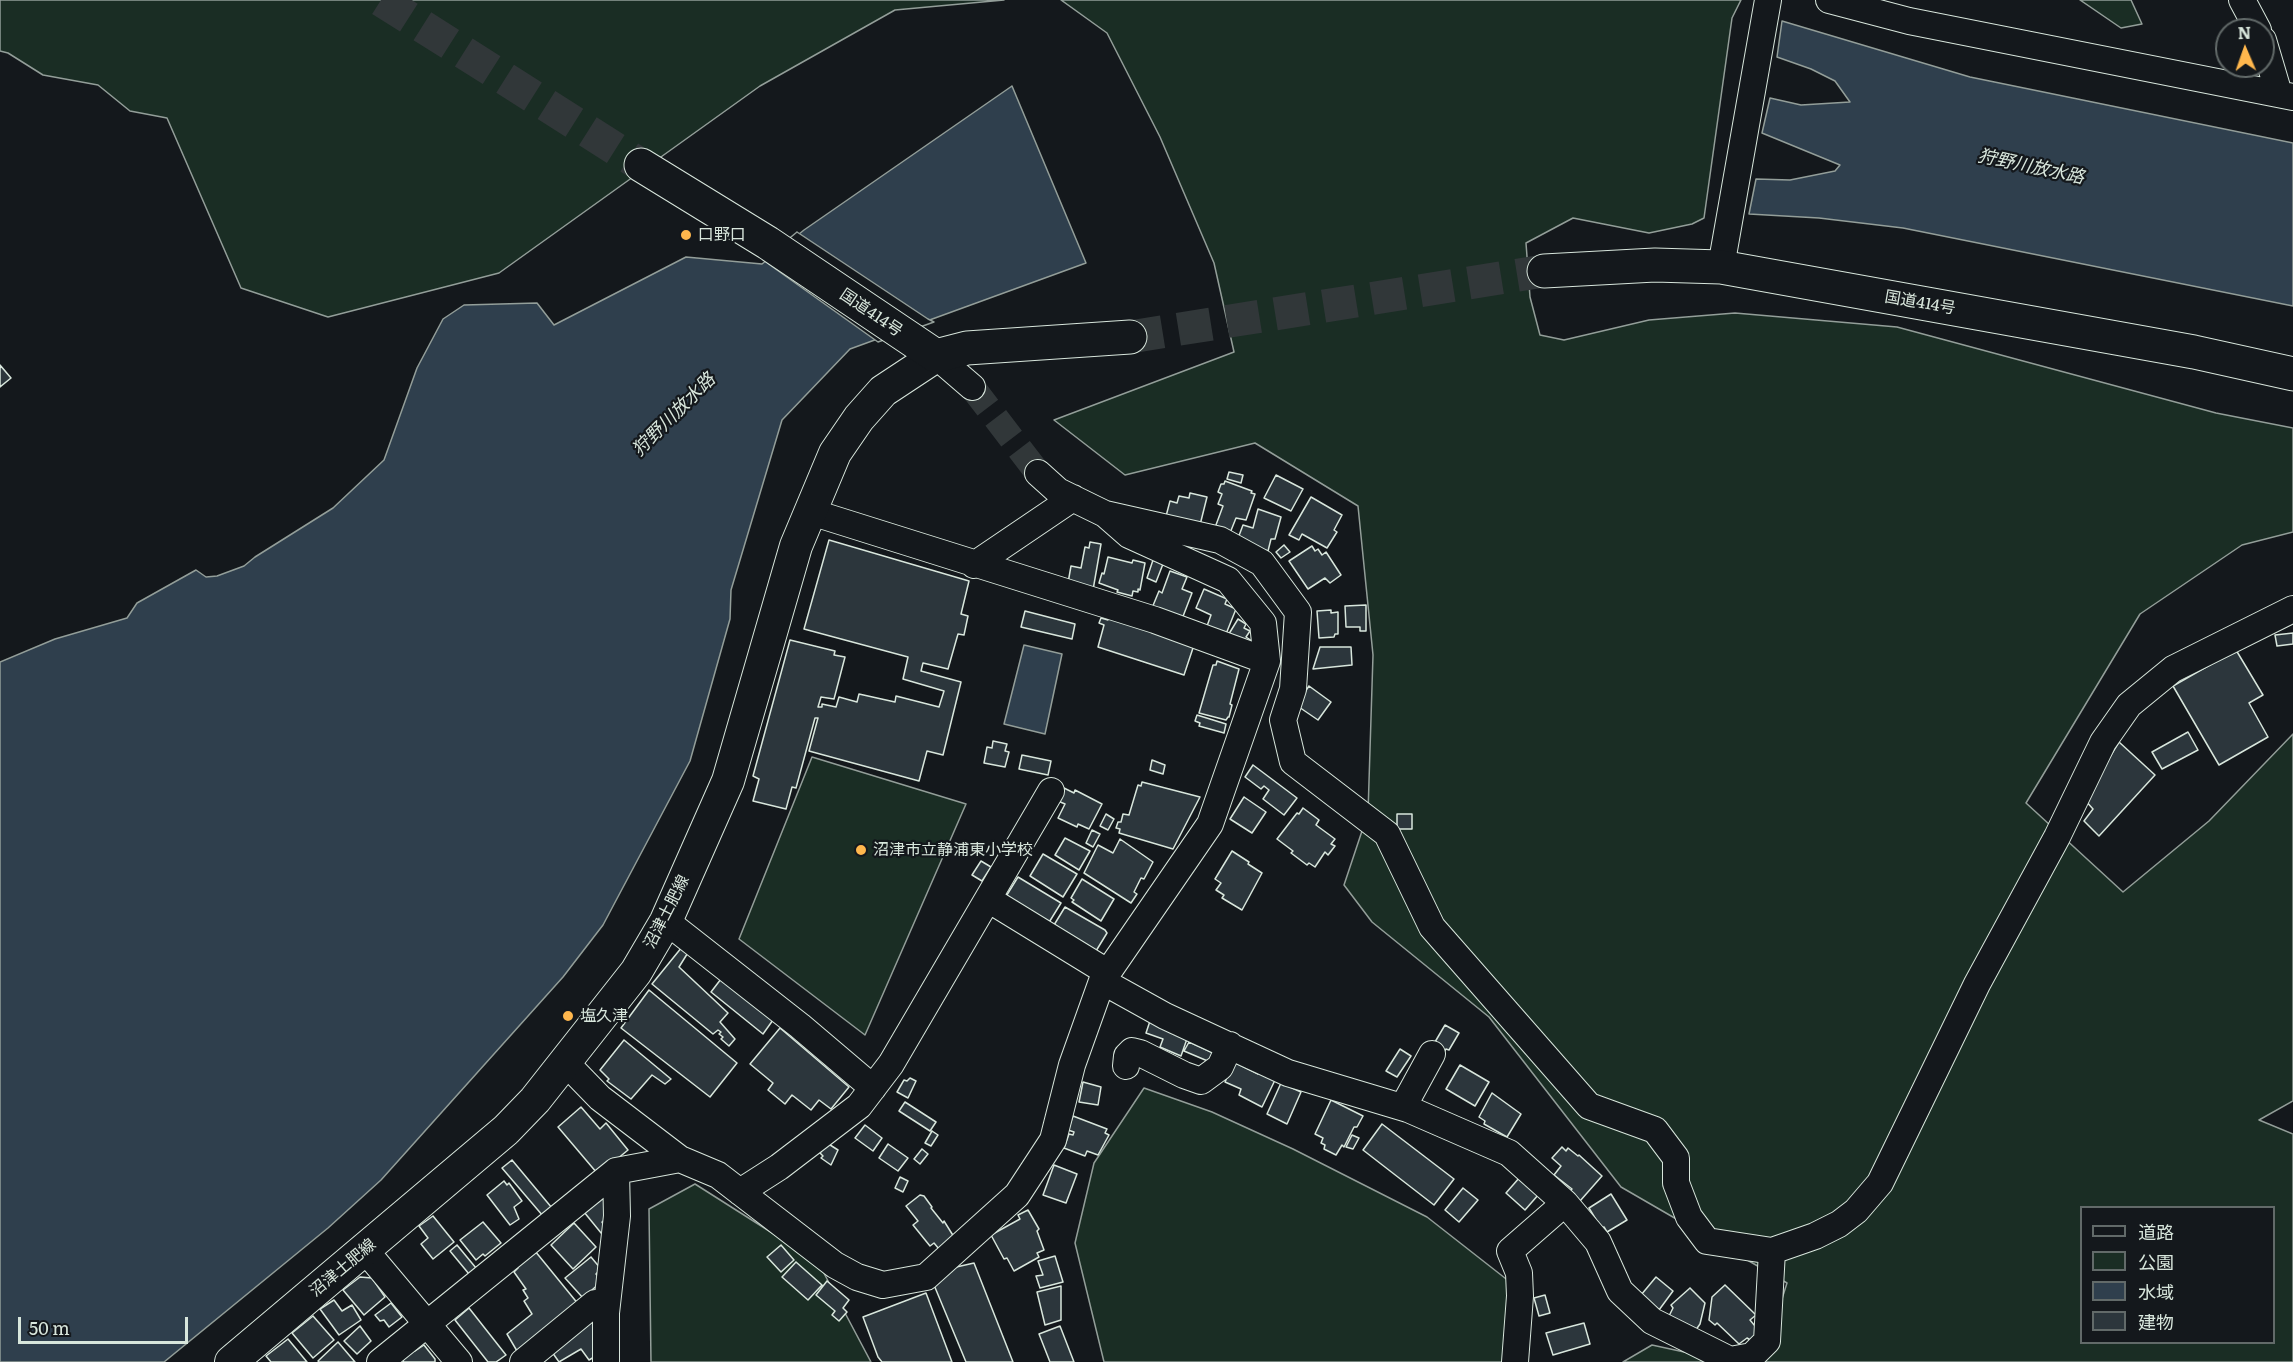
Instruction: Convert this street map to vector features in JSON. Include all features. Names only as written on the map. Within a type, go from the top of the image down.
[{"type":"highway","name":"国道414号","points":[[641,165],[768,243],[923,347]]},
{"type":"highway","name":"国道414号","points":[[1544,271],[1655,265],[1721,267],[2194,351],[2293,374]]},
{"type":"highway","points":[[923,347],[967,348],[1130,338]]},
{"type":"main road","name":"沼津土肥線","points":[[231,1362],[506,1130],[535,1100],[636,972],[666,921],[728,781],[796,546],[835,453],[859,418],[923,347]]},
{"type":"street","points":[[1721,267],[1768,0]]},
{"type":"street","points":[[1829,0],[1909,21],[2234,87],[2286,95]]},
{"type":"street","points":[[2242,0],[2252,18]]},
{"type":"street","points":[[2275,69],[2286,95]]},
{"type":"street","points":[[923,347],[972,387]]},
{"type":"street","points":[[1038,473],[1058,491],[1105,514],[1220,540],[1262,563],[1298,612],[1293,688],[1283,720],[1293,762],[1387,834],[1432,927],[1589,1106],[1655,1130],[1676,1158],[1676,1183],[1689,1217],[1707,1241],[1772,1251],[1815,1236],[1839,1224],[1856,1211],[1880,1183],[1977,984],[2057,837],[2103,742],[2129,705],[2173,669],[2293,609]]},
{"type":"street","points":[[974,565],[1073,498]]},
{"type":"street","points":[[811,512],[1155,620],[1267,661]]},
{"type":"street","points":[[565,1062],[600,1098],[680,1159],[718,1175],[835,1264],[856,1277],[883,1285],[926,1277],[1017,1195],[1053,1140],[1072,1065],[1104,976],[1210,824],[1267,661],[1263,623],[1228,580],[1129,535],[1105,514]]},
{"type":"street","points":[[740,1192],[779,1167],[859,1106],[873,1088],[891,1064],[1051,791]]},
{"type":"street","points":[[988,899],[1165,1016],[1288,1073],[1403,1107],[1509,1153],[1565,1203],[1598,1242],[1620,1291],[1652,1321],[1730,1360],[1752,1356],[1767,1341],[1772,1251]]},
{"type":"street","points":[[666,921],[800,1026],[873,1088]]},
{"type":"street","points":[[1126,1066],[1127,1056],[1132,1051],[1145,1054],[1184,1075],[1201,1080],[1220,1067],[1230,1045]]},
{"type":"street","points":[[1403,1107],[1432,1054]]},
{"type":"street","points":[[380,1362],[616,1171],[680,1159]]},
{"type":"street","points":[[606,1362],[606,1313],[617,1216],[616,1171]]},
{"type":"street","points":[[1515,1362],[1520,1296],[1519,1273],[1510,1251],[1565,1203]]},
{"type":"street","points":[[365,1250],[459,1362]]},
{"type":"street","points":[[523,1362],[595,1303],[606,1313]]},
{"type":"green space","points":[[0,0],[1004,0],[895,10],[760,86],[499,273],[328,317],[241,288],[167,118],[130,111],[98,85],[43,75],[8,53],[0,51]]},
{"type":"green space","points":[[1061,0],[1741,0],[1732,18],[1704,218],[1692,224],[1649,233],[1573,218],[1526,243],[1530,297],[1540,335],[1564,340],[1649,320],[1735,313],[1897,327],[2216,413],[2293,428],[2293,532],[2242,545],[2140,614],[2026,803],[2123,892],[2209,821],[2293,734],[2293,1101],[2259,1120],[2293,1134],[2293,1362],[1762,1362],[1787,1283],[1621,1187],[1489,1017],[1372,922],[1344,885],[1368,813],[1373,655],[1358,506],[1255,443],[1125,475],[1054,420],[1234,352],[1214,263],[1160,137],[1107,33]]},
{"type":"green space","points":[[2080,0],[2131,0],[2142,24],[2121,28]]},
{"type":"green space","points":[[812,757],[966,804],[865,1035],[739,939]]},
{"type":"green space","points":[[1144,1088],[1212,1112],[1293,1149],[1427,1217],[1510,1282],[1504,1362],[1104,1362],[1075,1243],[1094,1163]]},
{"type":"green space","points":[[695,1184],[818,1262],[871,1362],[651,1362],[649,1209]]},
{"type":"green space","points":[[1652,1345],[1730,1362],[1623,1362]]},
{"type":"water","name":"狩野川放水路","points":[[1782,21],[1970,77],[2293,143],[2293,306],[1903,228],[1819,218],[1749,214],[1756,179],[1790,180],[1835,171],[1840,165],[1762,133],[1770,98],[1801,105],[1850,102],[1835,81],[1811,69],[1777,57]]},
{"type":"water","name":"狩野川放水路","points":[[1012,86],[1086,263],[850,349],[782,420],[731,590],[730,619],[690,761],[603,925],[563,977],[381,1180],[328,1228],[164,1362],[0,1362],[0,662],[55,639],[127,618],[137,603],[196,570],[206,577],[217,576],[244,566],[333,508],[384,460],[417,368],[443,319],[464,305],[537,303],[554,325],[686,257],[762,264],[804,230]]},
{"type":"water","points":[[1024,645],[1062,654],[1045,734],[1004,724]]},
{"type":"pier","points":[[797,232],[934,322],[878,342],[763,260]]},
{"type":"building","points":[[0,365],[11,378],[0,387]]},
{"type":"building","points":[[1229,472],[1243,475],[1241,483],[1227,479]]},
{"type":"building","points":[[1276,475],[1303,489],[1291,511],[1264,498]]},
{"type":"building","points":[[1225,481],[1255,494],[1246,520],[1236,518],[1228,538],[1213,533],[1223,506],[1218,504],[1222,494],[1218,492]]},
{"type":"building","points":[[1190,493],[1207,497],[1199,529],[1165,520],[1170,501],[1177,503],[1179,496],[1189,498]]},
{"type":"building","points":[[1311,497],[1342,515],[1334,530],[1337,532],[1327,548],[1302,534],[1299,540],[1289,535]]},
{"type":"building","points":[[1258,509],[1281,517],[1275,539],[1271,539],[1268,551],[1237,541],[1243,525],[1253,528]]},
{"type":"building","points":[[829,540],[969,581],[961,614],[968,616],[964,635],[958,634],[948,669],[923,663],[921,671],[961,682],[943,755],[927,751],[919,781],[809,751],[818,718],[815,718],[796,788],[792,787],[786,809],[753,801],[759,779],[753,776],[790,640],[835,651],[834,655],[845,657],[834,699],[821,697],[818,707],[822,707],[822,704],[836,707],[839,697],[857,702],[859,694],[895,702],[896,696],[939,707],[944,691],[903,679],[908,657],[804,629]]},
{"type":"building","points":[[1090,542],[1101,544],[1093,590],[1068,583],[1071,566],[1081,568],[1085,547],[1089,548]]},
{"type":"building","points":[[1284,545],[1290,552],[1281,558],[1276,552]]},
{"type":"building","points":[[1312,546],[1322,555],[1326,552],[1341,575],[1330,583],[1325,578],[1308,589],[1289,561]]},
{"type":"building","points":[[1108,557],[1132,563],[1133,560],[1145,563],[1138,592],[1133,591],[1132,596],[1099,583]]},
{"type":"building","points":[[1153,560],[1163,564],[1156,582],[1147,578]]},
{"type":"building","points":[[1170,571],[1187,577],[1182,589],[1192,593],[1182,619],[1152,608],[1159,591],[1162,593]]},
{"type":"building","points":[[1204,589],[1227,599],[1225,604],[1236,609],[1226,634],[1207,626],[1211,615],[1196,608]]},
{"type":"building","points":[[1366,605],[1366,631],[1360,631],[1360,627],[1346,627],[1345,606]]},
{"type":"building","points":[[1331,610],[1331,613],[1338,612],[1338,634],[1334,637],[1319,638],[1317,611]]},
{"type":"building","points":[[1025,611],[1075,624],[1072,639],[1021,627]]},
{"type":"building","points":[[1101,618],[1108,620],[1109,618],[1194,645],[1184,675],[1098,647],[1104,625],[1099,623]]},
{"type":"building","points":[[1238,619],[1246,624],[1244,628],[1250,631],[1246,637],[1252,641],[1248,647],[1227,637]]},
{"type":"building","points":[[2293,633],[2293,644],[2277,646],[2275,635]]},
{"type":"building","points":[[1320,647],[1351,647],[1352,665],[1313,669]]},
{"type":"building","points":[[2236,650],[2263,695],[2249,703],[2268,737],[2219,765],[2173,686]]},
{"type":"building","points":[[1217,661],[1239,669],[1229,717],[1226,720],[1199,713],[1213,665],[1216,665]]},
{"type":"building","points":[[1309,686],[1331,702],[1318,720],[1296,705]]},
{"type":"building","points":[[1197,715],[1226,724],[1224,733],[1199,726],[1200,723],[1195,721]]},
{"type":"building","points":[[2188,732],[2198,750],[2162,769],[2152,752]]},
{"type":"building","points":[[993,741],[1007,744],[1005,751],[1009,752],[1005,767],[984,763],[987,747],[992,748]]},
{"type":"building","points":[[2119,742],[2155,775],[2099,836],[2084,821],[2093,809],[2084,799]]},
{"type":"building","points":[[1022,755],[1051,761],[1048,775],[1019,769]]},
{"type":"building","points":[[1152,760],[1165,765],[1163,774],[1150,770]]},
{"type":"building","points":[[1253,765],[1297,798],[1284,815],[1263,799],[1269,790],[1264,786],[1261,789],[1245,777]]},
{"type":"building","points":[[1142,782],[1200,797],[1173,849],[1119,833],[1120,829],[1116,828],[1123,814],[1129,815],[1138,785],[1141,786]]},
{"type":"building","points":[[1064,788],[1074,793],[1075,790],[1102,804],[1089,829],[1078,824],[1077,827],[1058,818],[1065,804],[1058,801]]},
{"type":"building","points":[[1244,797],[1266,812],[1252,833],[1230,819]]},
{"type":"building","points":[[1303,808],[1319,820],[1316,825],[1335,839],[1331,844],[1335,846],[1328,855],[1325,852],[1315,867],[1309,863],[1307,865],[1277,839]]},
{"type":"building","points":[[1106,814],[1114,819],[1108,830],[1100,826]]},
{"type":"building","points":[[1397,814],[1412,814],[1412,829],[1397,829]]},
{"type":"building","points":[[1092,830],[1100,834],[1093,847],[1086,843]]},
{"type":"building","points":[[1065,838],[1090,851],[1079,870],[1055,855]]},
{"type":"building","points":[[1120,839],[1153,862],[1144,879],[1141,878],[1134,892],[1137,894],[1131,903],[1084,873],[1098,845],[1113,853]]},
{"type":"building","points":[[1232,851],[1262,873],[1242,910],[1222,898],[1224,895],[1216,890],[1221,883],[1215,879]]},
{"type":"building","points":[[1043,854],[1077,874],[1063,897],[1030,876]]},
{"type":"building","points":[[981,861],[991,867],[982,881],[972,875]]},
{"type":"building","points":[[1018,877],[1061,903],[1048,924],[1005,898]]},
{"type":"building","points":[[1082,879],[1114,899],[1101,921],[1072,902],[1074,900],[1071,898]]},
{"type":"building","points":[[1065,907],[1105,930],[1107,933],[1096,951],[1054,925]]},
{"type":"building","points":[[682,947],[689,951],[679,967],[728,1013],[720,1022],[735,1039],[729,1046],[721,1039],[723,1037],[719,1034],[721,1032],[718,1030],[713,1034],[652,984]]},
{"type":"building","points":[[721,979],[773,1020],[763,1034],[711,992]]},
{"type":"building","points":[[649,990],[737,1063],[710,1097],[621,1028]]},
{"type":"building","points":[[1150,1021],[1188,1036],[1181,1056],[1160,1047],[1163,1039],[1146,1033]]},
{"type":"building","points":[[1445,1025],[1459,1033],[1449,1050],[1446,1049],[1444,1052],[1435,1046],[1435,1042]]},
{"type":"building","points":[[780,1028],[849,1087],[831,1109],[819,1100],[811,1110],[792,1095],[785,1104],[768,1090],[773,1083],[750,1064]]},
{"type":"building","points":[[624,1040],[671,1079],[665,1084],[652,1075],[631,1099],[607,1081],[609,1079],[600,1070]]},
{"type":"building","points":[[1189,1042],[1213,1053],[1210,1062],[1184,1051]]},
{"type":"building","points":[[1400,1049],[1411,1056],[1397,1077],[1386,1071]]},
{"type":"building","points":[[1234,1062],[1258,1074],[1260,1070],[1276,1078],[1262,1107],[1239,1095],[1241,1089],[1225,1082]]},
{"type":"building","points":[[1460,1065],[1489,1082],[1475,1106],[1446,1089]]},
{"type":"building","points":[[910,1078],[916,1081],[908,1098],[897,1092],[904,1080],[907,1081]]},
{"type":"building","points":[[1083,1082],[1101,1087],[1098,1105],[1079,1102]]},
{"type":"building","points":[[1281,1083],[1301,1092],[1287,1124],[1267,1114]]},
{"type":"building","points":[[1492,1093],[1521,1114],[1507,1137],[1484,1124],[1485,1121],[1479,1117]]},
{"type":"building","points":[[1331,1100],[1363,1116],[1357,1127],[1354,1127],[1344,1147],[1342,1145],[1336,1155],[1324,1149],[1325,1145],[1321,1143],[1323,1138],[1315,1134]]},
{"type":"building","points":[[905,1102],[936,1122],[930,1131],[899,1111]]},
{"type":"building","points":[[581,1107],[600,1129],[606,1123],[628,1150],[597,1173],[558,1127]]},
{"type":"building","points":[[1073,1116],[1107,1129],[1105,1133],[1109,1135],[1098,1155],[1087,1151],[1085,1156],[1064,1148],[1069,1134],[1073,1135],[1074,1132],[1068,1130]]},
{"type":"building","points":[[1382,1124],[1454,1179],[1434,1205],[1363,1150]]},
{"type":"building","points":[[865,1125],[882,1138],[873,1151],[855,1138]]},
{"type":"building","points":[[932,1131],[938,1135],[931,1146],[925,1143]]},
{"type":"building","points":[[1352,1135],[1359,1138],[1353,1149],[1346,1147]]},
{"type":"building","points":[[827,1143],[838,1150],[831,1165],[821,1158],[823,1156],[820,1153]]},
{"type":"building","points":[[888,1144],[908,1158],[898,1171],[879,1158]]},
{"type":"building","points":[[1562,1147],[1566,1151],[1568,1148],[1579,1155],[1602,1176],[1580,1201],[1570,1191],[1572,1189],[1554,1175],[1561,1166],[1552,1158]]},
{"type":"building","points":[[922,1149],[928,1154],[920,1164],[914,1159]]},
{"type":"building","points":[[512,1160],[552,1208],[543,1216],[502,1168]]},
{"type":"building","points":[[1054,1165],[1077,1174],[1066,1203],[1043,1195]]},
{"type":"building","points":[[900,1177],[908,1181],[903,1192],[895,1188]]},
{"type":"building","points":[[1520,1177],[1539,1194],[1525,1210],[1506,1193]]},
{"type":"building","points":[[504,1181],[507,1185],[509,1183],[522,1201],[514,1207],[519,1219],[510,1225],[487,1195]]},
{"type":"building","points":[[1463,1188],[1478,1200],[1459,1222],[1445,1210]]},
{"type":"building","points":[[609,1193],[609,1217],[602,1222],[607,1230],[606,1239],[584,1212]]},
{"type":"building","points":[[1611,1194],[1627,1220],[1607,1232],[1604,1227],[1601,1228],[1589,1208]]},
{"type":"building","points":[[920,1195],[924,1196],[954,1237],[939,1249],[934,1243],[930,1246],[913,1225],[918,1221],[906,1206]]},
{"type":"building","points":[[1028,1210],[1039,1229],[1037,1231],[1044,1250],[1037,1253],[1039,1257],[1014,1271],[1007,1258],[1004,1259],[991,1235],[1020,1219],[1018,1215]]},
{"type":"building","points":[[433,1216],[454,1242],[433,1259],[421,1244],[428,1238],[419,1226]]},
{"type":"building","points":[[483,1222],[501,1243],[476,1260],[460,1240]]},
{"type":"building","points":[[574,1223],[596,1247],[573,1269],[551,1245]]},
{"type":"building","points":[[457,1245],[476,1268],[469,1274],[450,1251]]},
{"type":"building","points":[[781,1245],[794,1260],[781,1272],[767,1257]]},
{"type":"building","points":[[535,1251],[579,1305],[517,1351],[507,1334],[532,1314],[524,1301],[528,1298],[523,1290],[526,1289],[514,1272],[518,1268],[517,1264]]},
{"type":"building","points":[[1055,1256],[1063,1282],[1040,1288],[1036,1276],[1043,1275],[1038,1261]]},
{"type":"building","points":[[591,1257],[601,1269],[596,1274],[602,1281],[583,1298],[565,1278]]},
{"type":"building","points":[[796,1262],[822,1285],[808,1300],[782,1277]]},
{"type":"building","points":[[974,1263],[1013,1362],[966,1362],[934,1285],[952,1268]]},
{"type":"building","points":[[360,1277],[372,1278],[385,1297],[364,1315],[343,1290]]},
{"type":"building","points":[[1656,1277],[1673,1291],[1659,1310],[1641,1295]]},
{"type":"building","points":[[827,1281],[849,1300],[843,1308],[847,1312],[839,1321],[832,1315],[835,1311],[816,1295]]},
{"type":"building","points":[[1725,1285],[1756,1315],[1750,1320],[1760,1332],[1752,1341],[1747,1338],[1739,1344],[1717,1323],[1715,1325],[1709,1320],[1712,1297]]},
{"type":"building","points":[[1061,1286],[1061,1320],[1045,1325],[1037,1292]]},
{"type":"building","points":[[1690,1288],[1705,1303],[1700,1324],[1693,1334],[1668,1318],[1673,1308],[1671,1305]]},
{"type":"building","points":[[926,1293],[952,1362],[882,1362],[863,1317]]},
{"type":"building","points":[[1545,1295],[1550,1313],[1539,1316],[1534,1298]]},
{"type":"building","points":[[334,1300],[342,1311],[352,1305],[361,1320],[339,1335],[320,1309]]},
{"type":"building","points":[[391,1303],[402,1317],[389,1327],[384,1320],[380,1321],[375,1315]]},
{"type":"building","points":[[469,1308],[506,1355],[496,1362],[488,1362],[455,1320]]},
{"type":"building","points":[[313,1316],[334,1340],[313,1358],[292,1333]]},
{"type":"building","points":[[600,1316],[601,1353],[589,1360],[581,1349],[559,1362],[552,1352]]},
{"type":"building","points":[[1584,1323],[1590,1344],[1553,1355],[1546,1333]]},
{"type":"building","points":[[360,1326],[371,1341],[357,1354],[344,1341]]},
{"type":"building","points":[[1060,1326],[1074,1362],[1050,1362],[1039,1334]]},
{"type":"building","points":[[288,1339],[307,1362],[271,1362],[266,1356]]},
{"type":"building","points":[[338,1342],[355,1362],[318,1361]]},
{"type":"building","points":[[424,1345],[435,1362],[404,1362],[401,1359],[413,1349],[415,1351]]},
{"type":"tunnel","points":[[381,0],[641,165]]},
{"type":"tunnel","points":[[1130,337],[1544,271]]},
{"type":"tunnel","points":[[972,387],[1038,473]]},
{"type":"place","name":"口野口","points":[[686,235]]},
{"type":"place","name":"沼津市立静浦東小学校","points":[[861,850]]},
{"type":"place","name":"塩久津","points":[[568,1016]]}]
